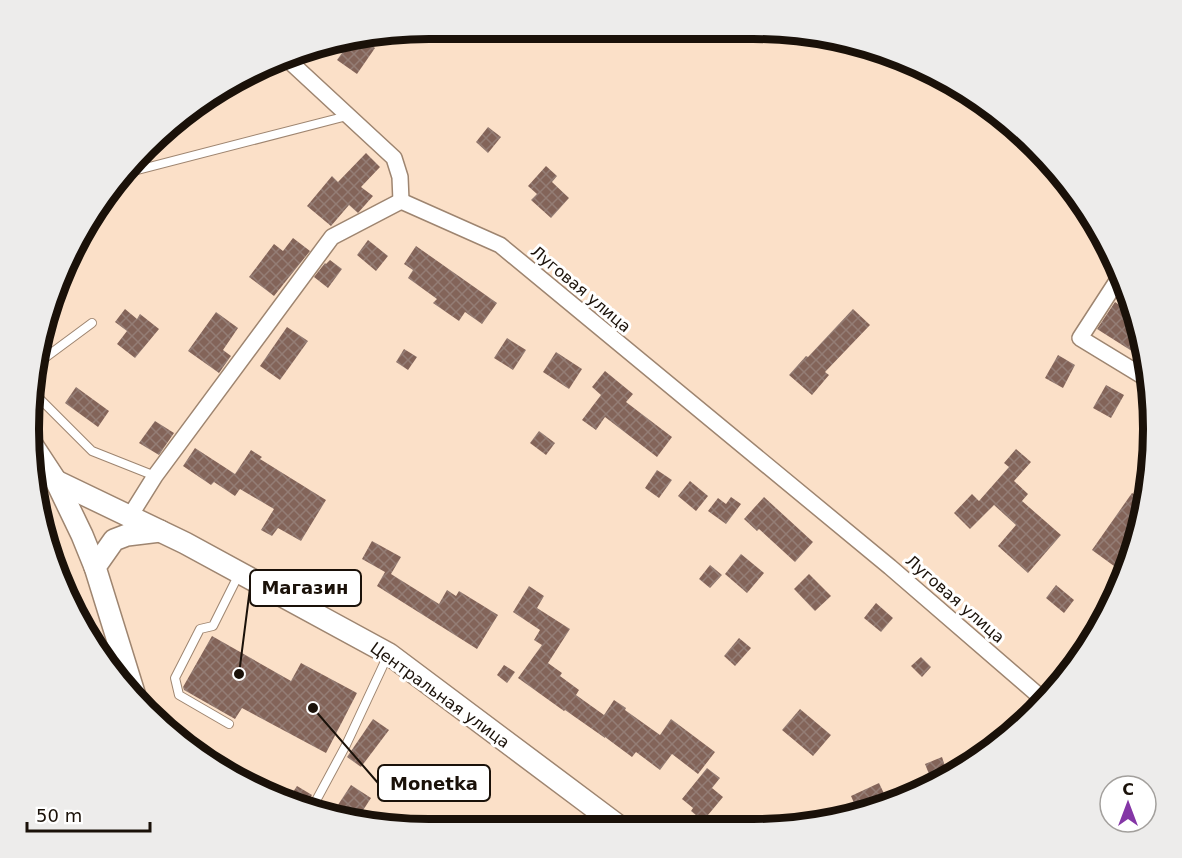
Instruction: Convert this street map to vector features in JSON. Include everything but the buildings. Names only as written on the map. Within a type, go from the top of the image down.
[{"type":"main road","points":[[40,457],[56,481],[95,567],[129,678]]},
{"type":"main road","name":"Центральная улица","points":[[56,481],[161,531],[389,654],[609,819]]},
{"type":"main road","points":[[95,567],[114,540],[127,535],[161,531]]},
{"type":"street","points":[[130,516],[155,476],[332,237],[401,201],[400,177],[394,158],[293,64]]},
{"type":"street","name":"Луговая улица","points":[[401,201],[500,245],[890,567],[1038,695]]},
{"type":"street","points":[[1115,285],[1080,338],[1139,374]]},
{"type":"lane","points":[[138,170],[348,115]]},
{"type":"lane","points":[[45,358],[92,323]]},
{"type":"lane","points":[[40,399],[92,451],[155,476]]},
{"type":"lane","points":[[229,724],[178,696],[175,678],[200,629],[213,626],[239,572]]},
{"type":"lane","points":[[315,802],[346,745],[389,654]]},
{"type":"place","name":"Магазин","points":[[239,674]]},
{"type":"place","name":"Monetka","points":[[313,708]]}]
